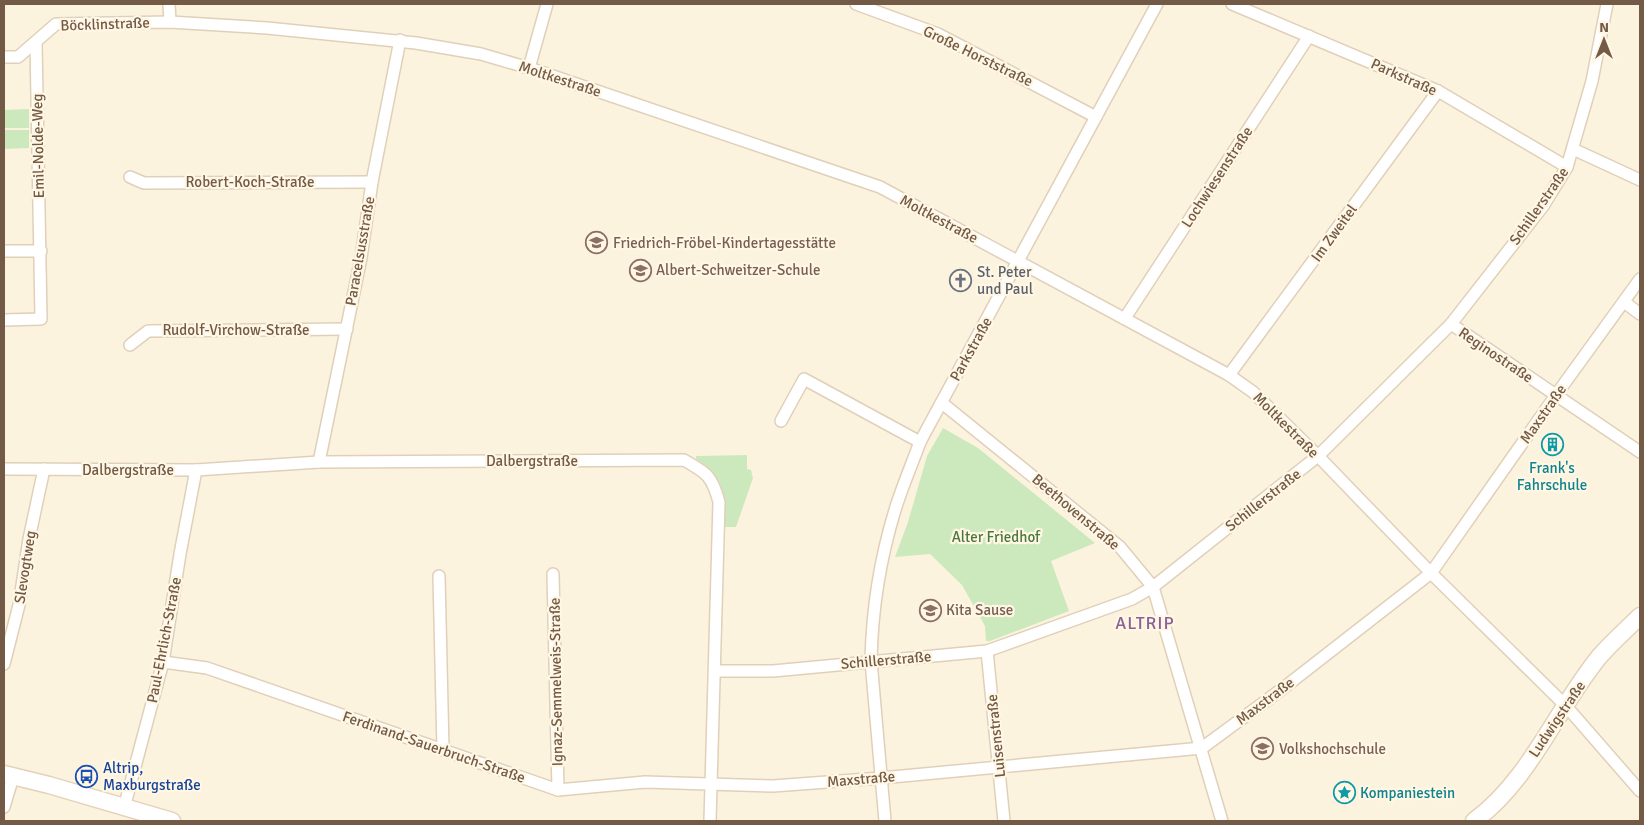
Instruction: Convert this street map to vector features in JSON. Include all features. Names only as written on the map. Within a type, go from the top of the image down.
[{"type":"street","name":"Böcklinstraße","points":[[4,57],[18,57],[56,24],[170,22],[169,4]]},
{"type":"street","points":[[529,68],[548,4]]},
{"type":"street","name":"Große Horststraße","points":[[856,4],[938,34],[1096,116]]},
{"type":"street","name":"Parkstraße","points":[[886,821],[871,661],[880,572],[895,510],[920,442],[1157,4]]},
{"type":"street","name":"Parkstraße","points":[[1232,4],[1438,91],[1567,167]]},
{"type":"street","name":"Schillerstraße","points":[[715,671],[773,671],[987,651],[1132,599],[1153,587],[1318,456],[1451,324],[1543,206],[1567,167],[1573,150],[1592,81],[1607,4]]},
{"type":"street","name":"Moltkestraße","points":[[170,22],[267,28],[400,40],[481,54],[529,68],[880,188],[1125,318],[1229,375],[1253,392],[1431,573],[1566,706],[1640,791]]},
{"type":"street","name":"Lochwiesenstraße","points":[[1125,318],[1309,36]]},
{"type":"street","name":"Paracelsusstraße","points":[[319,462],[361,258],[372,182],[400,40]]},
{"type":"street","name":"Emil-Nolde-Weg","points":[[4,320],[41,319],[36,42]]},
{"type":"street","name":"Im Zweitel","points":[[1229,375],[1438,91]]},
{"type":"street","points":[[1573,150],[1640,180]]},
{"type":"street","name":"Robert-Koch-Straße","points":[[130,178],[144,183],[372,182]]},
{"type":"street","points":[[4,251],[41,251]]},
{"type":"street","name":"Maxstraße","points":[[711,784],[773,786],[881,778],[1202,748],[1286,686],[1431,573],[1640,279]]},
{"type":"street","points":[[1624,302],[1640,314]]},
{"type":"street","name":"Reginostraße","points":[[1451,324],[1640,452]]},
{"type":"street","name":"Rudolf-Virchow-Straße","points":[[130,345],[148,331],[346,329]]},
{"type":"street","points":[[780,421],[804,379],[920,442]]},
{"type":"street","name":"Beethovenstraße","points":[[942,403],[1120,547],[1153,587],[1222,821]]},
{"type":"street","name":"Dalbergstraße","points":[[4,469],[68,471],[196,470],[319,462],[684,460],[705,472],[715,486],[719,502],[710,821]]},
{"type":"street","name":"Slevogtweg","points":[[4,664],[19,605],[29,539],[44,469]]},
{"type":"street","name":"Paul-Ehrlich-Straße","points":[[124,808],[162,662],[196,470]]},
{"type":"street","name":"Ignaz-Semmelweis-Straße","points":[[553,574],[558,790]]},
{"type":"street","points":[[439,576],[443,750]]},
{"type":"street","name":"Ludwigstraße","points":[[1474,821],[1491,808],[1516,779],[1600,656],[1640,616]]},
{"type":"street","name":"Luisenstraße","points":[[987,651],[1004,821]]},
{"type":"street","name":"Ferdinand-Sauerbruch-Straße","points":[[162,662],[207,668],[558,790],[645,782],[711,784]]},
{"type":"street","points":[[4,807],[8,775],[172,821]]},
{"type":"green space","points":[[29,109],[29,128],[4,128],[4,110]]},
{"type":"green space","points":[[4,130],[29,130],[29,148],[4,149]]},
{"type":"green space","name":"Alter Friedhof","points":[[943,428],[978,448],[1095,543],[1051,561],[1069,611],[986,641],[985,626],[962,585],[930,554],[895,557],[908,522],[927,456]]},
{"type":"green space","points":[[747,455],[747,469],[751,470],[753,478],[736,527],[725,527],[725,505],[722,488],[713,473],[696,459],[696,456]]},
{"type":"place","name":"Friedrich-Fröbel-Kindertagesstätte","points":[[597,243]]},
{"type":"place","name":"Albert-Schweitzer-Schule","points":[[640,270]]},
{"type":"place","name":"St. Peter und Paul","points":[[961,281]]},
{"type":"place","name":"Frank's Fahrschule","points":[[1552,445]]},
{"type":"place","name":"Kita Sause","points":[[930,610]]},
{"type":"place","name":"Volkshochschule","points":[[1263,749]]},
{"type":"place","name":"Altrip, Maxburgstraße","points":[[87,777]]},
{"type":"place","name":"Kompaniestein","points":[[1344,793]]},
{"type":"district","name":"ALTRIP","points":[[1145,623]]}]
